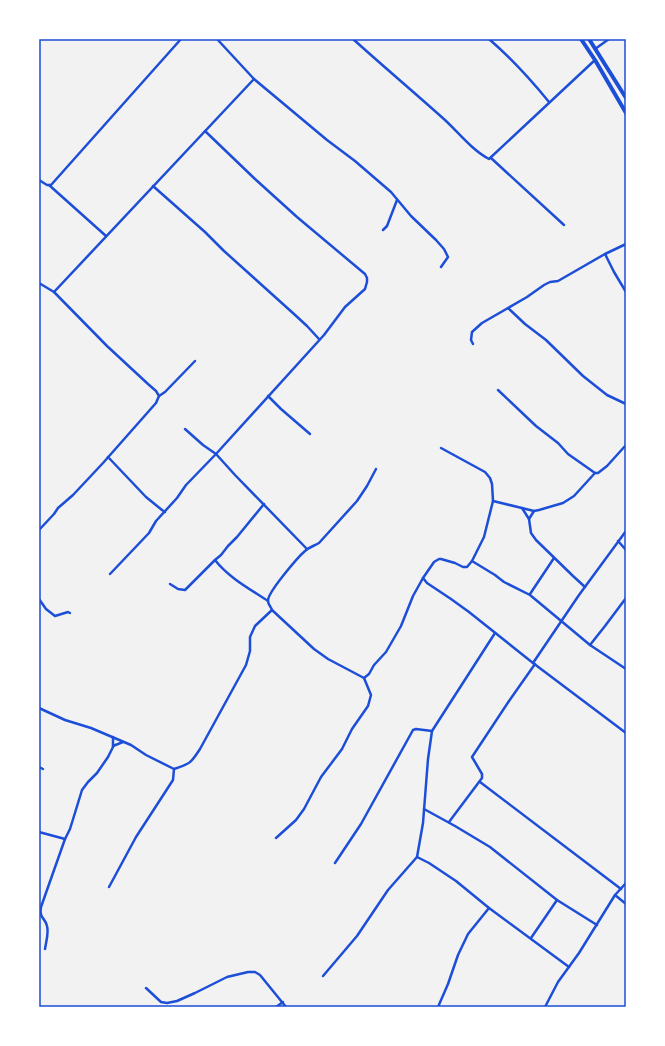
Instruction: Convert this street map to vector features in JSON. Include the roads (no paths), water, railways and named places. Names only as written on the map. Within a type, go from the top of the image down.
[{"type":"main road","points":[[581,39],[626,113]]},
{"type":"main road","points":[[589,39],[626,98]]},
{"type":"street","points":[[49,185],[51,185],[182,39]]},
{"type":"street","points":[[216,39],[254,79],[391,192],[411,216],[444,249],[448,257],[441,267]]},
{"type":"street","points":[[354,39],[445,120],[474,148],[489,159],[491,158],[564,225]]},
{"type":"street","points":[[489,39],[514,62],[549,102]]},
{"type":"street","points":[[595,49],[609,39]]},
{"type":"street","points":[[491,158],[595,60]]},
{"type":"street","points":[[54,292],[254,79]]},
{"type":"street","points":[[110,574],[149,533],[156,521],[186,486],[329,329],[345,307],[364,289],[367,282],[367,278],[364,274],[297,217],[205,131]]},
{"type":"street","points":[[39,180],[49,185],[106,236]]},
{"type":"street","points":[[153,186],[294,314],[319,340]]},
{"type":"street","points":[[384,230],[397,200]]},
{"type":"street","points":[[473,344],[471,340],[472,332],[482,323],[544,285],[550,282],[558,281],[605,254],[626,244]]},
{"type":"street","points":[[605,254],[626,292]]},
{"type":"street","points":[[39,283],[54,292],[159,396]]},
{"type":"street","points":[[508,308],[525,324],[546,340],[583,376],[607,395],[626,404]]},
{"type":"street","points":[[39,530],[58,508],[73,495],[108,457],[151,408],[159,396],[165,392],[195,360]]},
{"type":"street","points":[[498,390],[536,426],[558,443],[568,454],[595,473]]},
{"type":"street","points":[[268,396],[310,434]]},
{"type":"street","points":[[185,428],[203,445],[216,454],[307,549]]},
{"type":"street","points":[[493,501],[534,511],[563,503],[574,496],[595,473],[598,473],[607,466],[626,445]]},
{"type":"street","points":[[364,678],[369,674],[374,665],[386,652],[401,626],[413,596],[434,562],[439,559],[455,563],[466,568],[472,561],[484,537],[493,501],[492,484],[485,472],[441,448]]},
{"type":"street","points":[[108,457],[146,497],[165,512]]},
{"type":"street","points":[[268,601],[270,593],[298,558],[307,549],[319,543],[357,501],[376,469]]},
{"type":"street","points":[[170,584],[178,589],[185,590],[237,538],[264,504]]},
{"type":"street","points":[[522,508],[529,519],[532,536],[585,587]]},
{"type":"street","points":[[529,519],[534,511]]},
{"type":"street","points":[[449,822],[482,778],[482,774],[472,757],[585,587],[626,531]]},
{"type":"street","points":[[618,541],[626,550]]},
{"type":"street","points":[[530,594],[554,558]]},
{"type":"street","points":[[215,560],[243,586],[268,601],[272,610],[314,648],[328,659],[364,678],[371,695],[368,706],[352,729],[342,748],[321,777],[304,809],[296,820],[276,838]]},
{"type":"street","points":[[472,561],[504,582],[530,594],[590,645],[626,669]]},
{"type":"street","points":[[423,578],[427,583],[469,612],[534,664],[626,733]]},
{"type":"street","points":[[418,587],[427,583]]},
{"type":"street","points":[[590,645],[626,598]]},
{"type":"street","points":[[39,599],[55,616],[68,612],[70,613]]},
{"type":"street","points":[[39,708],[65,720],[124,741],[146,755],[174,769],[189,764],[194,759],[246,665],[250,651],[250,637],[255,626],[272,610]]},
{"type":"street","points":[[323,976],[357,936],[388,890],[417,857],[423,822],[428,759],[432,731],[494,633]]},
{"type":"street","points":[[335,863],[360,824],[413,730],[432,731]]},
{"type":"street","points":[[45,949],[48,928],[40,910],[65,839],[70,829],[82,790],[97,773],[108,757],[113,747],[113,737]]},
{"type":"street","points":[[113,747],[124,741]]},
{"type":"street","points":[[39,767],[43,769]]},
{"type":"street","points":[[109,887],[136,837],[173,780],[174,769]]},
{"type":"street","points":[[480,782],[621,889]]},
{"type":"street","points":[[424,809],[449,822],[490,847],[557,900],[597,925]]},
{"type":"street","points":[[39,832],[65,839]]},
{"type":"street","points":[[417,857],[456,881],[489,908],[569,967]]},
{"type":"street","points":[[545,1007],[558,982],[579,953],[615,895],[626,883]]},
{"type":"street","points":[[615,895],[626,904]]},
{"type":"street","points":[[531,938],[557,900]]},
{"type":"street","points":[[438,1007],[458,955],[468,934],[489,908]]},
{"type":"street","points":[[146,988],[161,1002],[167,1003],[177,1001],[195,993],[227,976],[254,972],[260,975],[286,1007]]},
{"type":"street","points":[[276,1007],[283,1002]]}]
